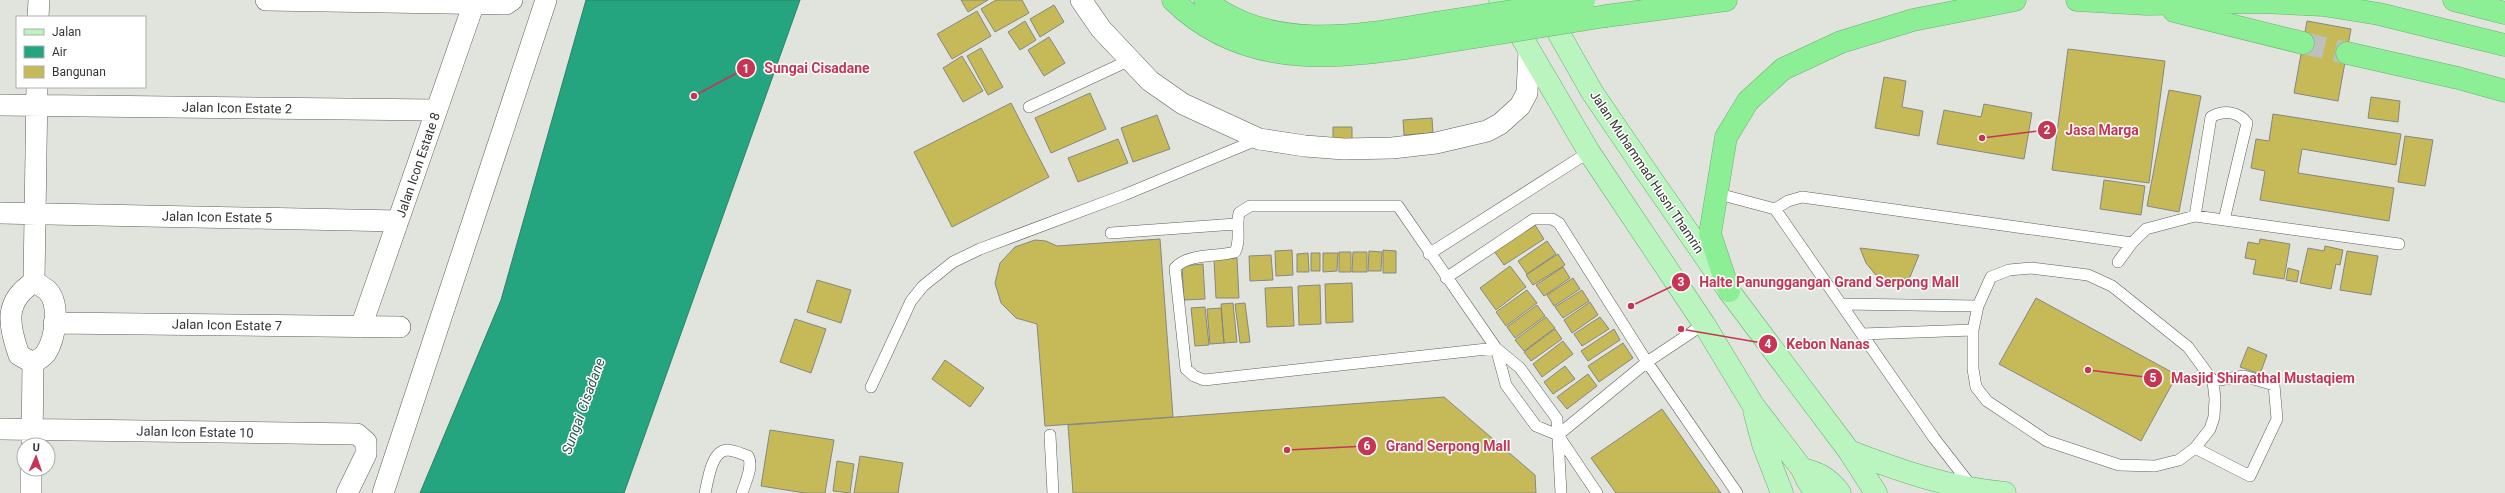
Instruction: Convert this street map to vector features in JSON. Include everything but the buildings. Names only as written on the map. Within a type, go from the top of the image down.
[{"type":"highway","points":[[1173,0],[1214,30],[1244,45],[1277,53],[1308,56],[1345,55],[1584,0]]},
{"type":"highway","points":[[1205,0],[1236,20],[1262,30],[1285,35],[1312,37],[1440,33],[1606,16],[1726,0]]},
{"type":"highway","points":[[1729,291],[1710,234],[1715,194],[1726,137],[1748,101],[1783,69],[1841,42],[1913,20],[2015,0]]},
{"type":"highway","points":[[2077,0],[2146,4],[2261,2],[2323,5],[2379,14],[2503,45]]},
{"type":"highway","points":[[2454,0],[2505,13]]},
{"type":"highway","points":[[2146,4],[2303,43]]},
{"type":"highway","points":[[2347,53],[2458,78],[2505,91]]},
{"type":"main road","points":[[1500,0],[1589,152],[1704,324],[1753,405],[1802,469],[1806,480],[1816,493]]},
{"type":"main road","name":"Jalan Muhammad Husni Thamrin","points":[[1540,0],[1592,92],[1729,291],[1849,451],[1876,493]]},
{"type":"main road","points":[[1753,405],[1763,444],[1782,493]]},
{"type":"main road","points":[[1849,451],[1894,469],[1974,490],[2005,493]]},
{"type":"main road","points":[[1802,469],[1820,473],[1830,480],[1840,493]]},
{"type":"street","points":[[38,16],[39,0]]},
{"type":"street","points":[[266,0],[474,3],[509,2]]},
{"type":"street","points":[[383,493],[546,0]]},
{"type":"street","points":[[1081,0],[1101,30],[1150,81],[1183,104],[1258,139],[1344,149],[1392,148],[1436,143],[1487,131],[1500,124],[1520,106],[1527,93],[1529,51]]},
{"type":"street","name":"Jalan Icon Estate 8","points":[[361,326],[474,3]]},
{"type":"street","points":[[34,282],[37,96]]},
{"type":"street","name":"Jalan Icon Estate 2","points":[[0,105],[37,96],[436,110]]},
{"type":"street","name":"Jalan Icon Estate 5","points":[[0,214],[398,221]]},
{"type":"street","points":[[33,363],[18,355],[13,337],[6,323],[11,306],[20,290],[34,282]]},
{"type":"street","points":[[33,363],[45,355],[54,338],[54,306],[48,291],[34,282]]},
{"type":"street","name":"Jalan Icon Estate 7","points":[[54,323],[400,327]]},
{"type":"street","points":[[32,437],[33,363]]},
{"type":"street","name":"Jalan Icon Estate 10","points":[[0,429],[32,437],[357,434],[366,442],[366,454],[347,493]]},
{"type":"street","points":[[31,477],[31,493]]},
{"type":"lane","points":[[1029,107],[1130,60]]},
{"type":"lane","points":[[2195,216],[2211,117],[2229,112],[2242,117],[2247,124],[2224,220]]},
{"type":"lane","points":[[871,387],[911,301],[923,286],[953,262],[980,249],[1124,195],[1258,139]]},
{"type":"lane","points":[[1429,254],[1589,152]]},
{"type":"lane","points":[[1715,194],[1775,209],[1934,438],[1974,490]]},
{"type":"lane","points":[[1775,209],[1788,201],[1802,197],[2132,243]]},
{"type":"lane","points":[[1496,348],[1204,380],[1194,376],[1186,369],[1175,268],[1180,263],[1189,259],[1235,252],[1238,246],[1236,224],[1239,213],[1250,206],[1398,206],[1429,254],[1496,348],[1520,368],[1557,419],[1561,493]]},
{"type":"lane","points":[[2118,262],[2132,243],[2146,229],[2195,216],[2399,244]]},
{"type":"lane","points":[[1446,278],[1534,219],[1552,219],[1559,223],[1647,362],[1737,493]]},
{"type":"lane","points":[[1111,233],[1236,224]]},
{"type":"lane","points":[[2031,268],[2088,275],[2112,286],[2188,346],[2213,381],[2215,399],[2214,417],[2210,429],[2195,448],[2179,460],[2155,466],[2119,465],[2047,441],[1987,401],[1976,387],[1973,369],[1973,330],[1978,306],[1992,277],[2009,270],[2031,268]]},
{"type":"lane","points":[[1841,304],[1978,306]]},
{"type":"lane","points":[[1558,436],[1647,362],[1704,324]]},
{"type":"lane","points":[[1862,334],[1973,330]]},
{"type":"lane","points":[[1496,348],[1506,385],[1536,426],[1558,436],[1597,493]]},
{"type":"lane","points":[[2195,448],[2250,476],[2277,419],[2274,385],[2244,376],[2213,381]]},
{"type":"lane","points":[[1050,435],[1053,493]]},
{"type":"lane","points":[[705,493],[715,458],[720,453],[729,450],[748,456],[750,459],[749,471],[742,493]]},
{"type":"water","points":[[586,0],[800,0],[624,493],[420,493],[501,300]]},
{"type":"tunnel","points":[[2303,43],[2347,53]]},
{"type":"place","name":"Sungai Cisadane","points":[[694,96]]},
{"type":"place","name":"Jasa Marga","points":[[1982,138]]},
{"type":"place","name":"Halte Panunggangan Grand Serpong Mall","points":[[1631,306]]},
{"type":"place","name":"Kebon Nanas","points":[[1681,329]]},
{"type":"place","name":"Masjid Shiraathal Mustaqiem","points":[[2088,370]]},
{"type":"place","name":"Grand Serpong Mall","points":[[1287,450]]}]
